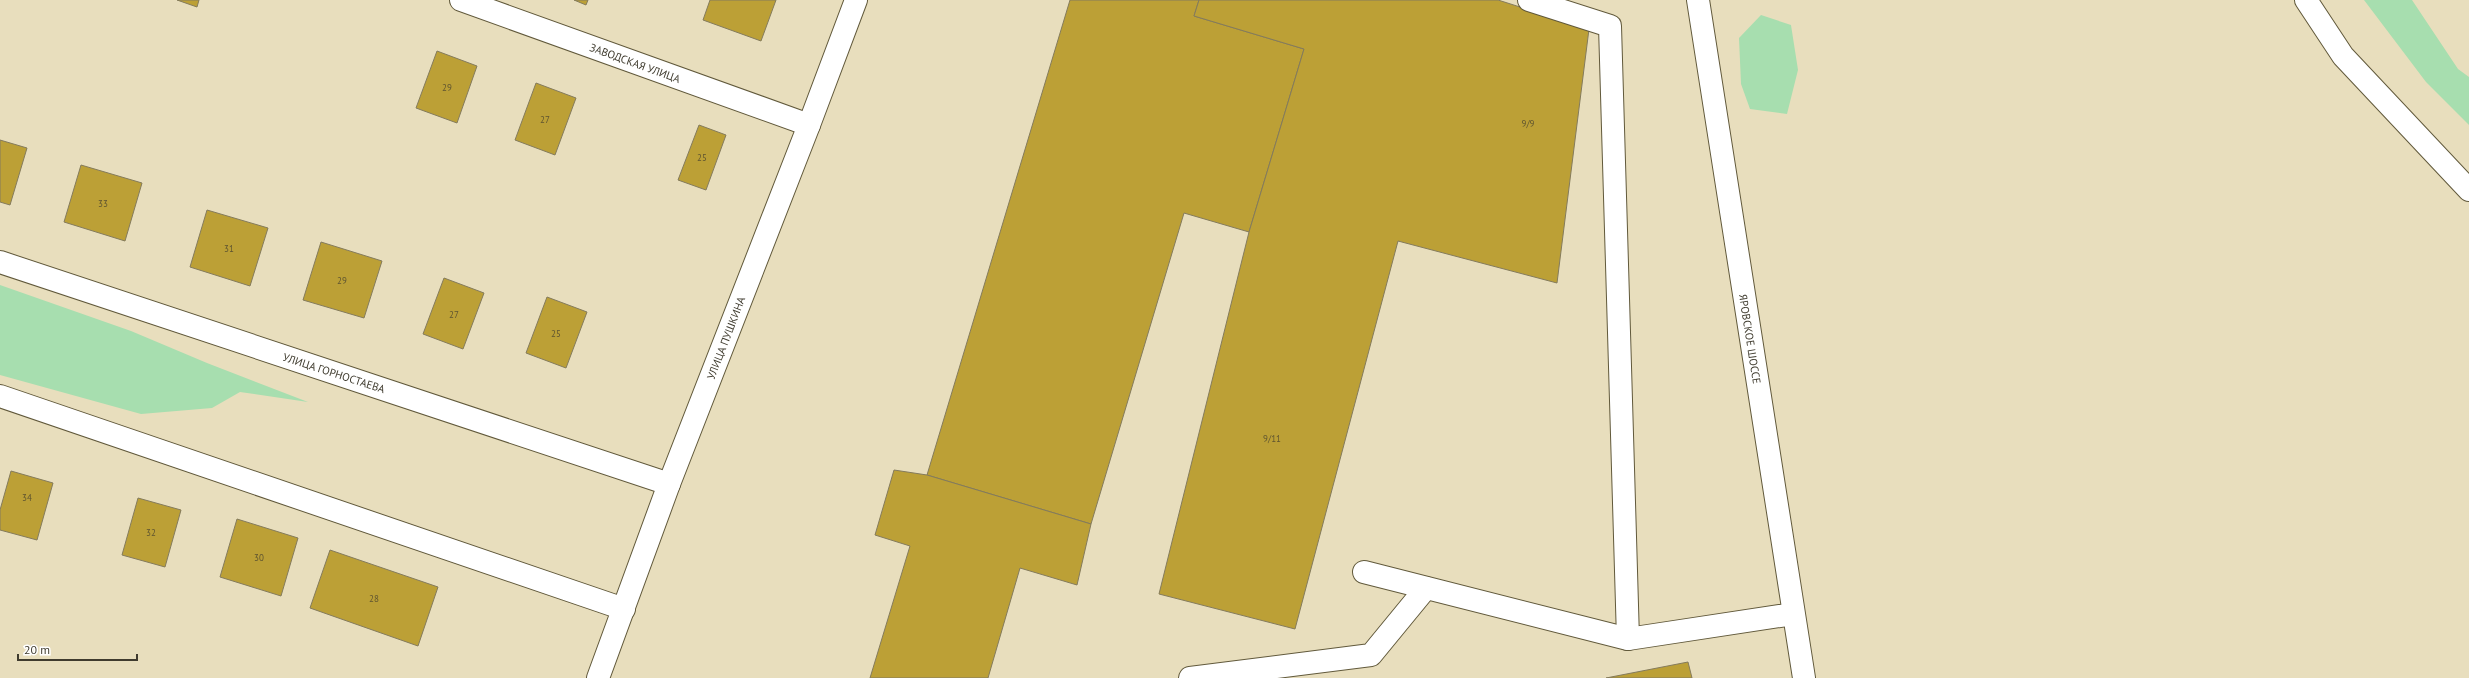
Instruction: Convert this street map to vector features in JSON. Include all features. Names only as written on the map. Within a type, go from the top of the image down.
[{"type":"street","name":"ЗАВОДСКАЯ УЛИЦА","points":[[461,0],[809,125]]},
{"type":"street","name":"УЛИЦА ПУШКИНА","points":[[598,678],[669,484],[809,125],[856,0]]},
{"type":"street","points":[[1529,0],[1610,26],[1628,638]]},
{"type":"street","name":"ЯРОВСКОЕ ШОССЕ","points":[[1698,0],[1804,678]]},
{"type":"street","points":[[2306,0],[2343,56],[2469,190]]},
{"type":"street","name":"УЛИЦА ГОРНОСТАЕВА","points":[[0,262],[669,484]]},
{"type":"street","points":[[0,396],[624,609]]},
{"type":"street","points":[[1364,572],[1628,638],[1793,614]]},
{"type":"street","points":[[1190,678],[1371,655],[1426,588]]},
{"type":"green space","points":[[2364,0],[2412,0],[2458,69],[2469,77],[2469,125],[2426,82]]},
{"type":"green space","points":[[1761,15],[1791,25],[1798,70],[1787,114],[1750,109],[1741,84],[1739,38]]},
{"type":"green space","points":[[0,285],[131,331],[207,363],[308,402],[240,392],[212,408],[141,414],[0,375]]},
{"type":"building","points":[[177,0],[199,0],[197,7]]},
{"type":"building","points":[[574,0],[588,0],[586,5]]},
{"type":"building","points":[[710,0],[776,0],[761,41],[703,20]]},
{"type":"building","points":[[1070,0],[1199,0],[1194,16],[1304,49],[1249,232],[1184,213],[1091,524],[927,475]]},
{"type":"building","points":[[1199,0],[1498,0],[1589,29],[1557,283],[1398,241],[1295,629],[1159,594],[1249,232],[1304,49],[1194,16]]},
{"type":"building","points":[[437,51],[477,66],[457,123],[416,108]]},
{"type":"building","points":[[536,83],[576,98],[555,155],[515,140]]},
{"type":"building","points":[[699,125],[726,135],[706,190],[678,180]]},
{"type":"building","points":[[0,140],[27,148],[10,205],[0,202]]},
{"type":"building","points":[[81,165],[142,183],[125,241],[64,222]]},
{"type":"building","points":[[207,210],[268,228],[250,286],[190,267]]},
{"type":"building","points":[[321,242],[382,261],[364,318],[303,300]]},
{"type":"building","points":[[444,278],[484,293],[463,349],[423,334]]},
{"type":"building","points":[[547,297],[587,312],[566,368],[526,353]]},
{"type":"building","points":[[894,470],[927,475],[1091,524],[1077,585],[1020,568],[988,678],[870,678],[910,546],[875,535]]},
{"type":"building","points":[[11,471],[53,483],[37,540],[0,530],[0,510]]},
{"type":"building","points":[[138,498],[181,510],[165,567],[122,555]]},
{"type":"building","points":[[237,519],[298,538],[281,596],[220,577]]},
{"type":"building","points":[[330,550],[438,587],[418,646],[310,608]]},
{"type":"building","points":[[1688,662],[1692,678],[1606,678]]}]
